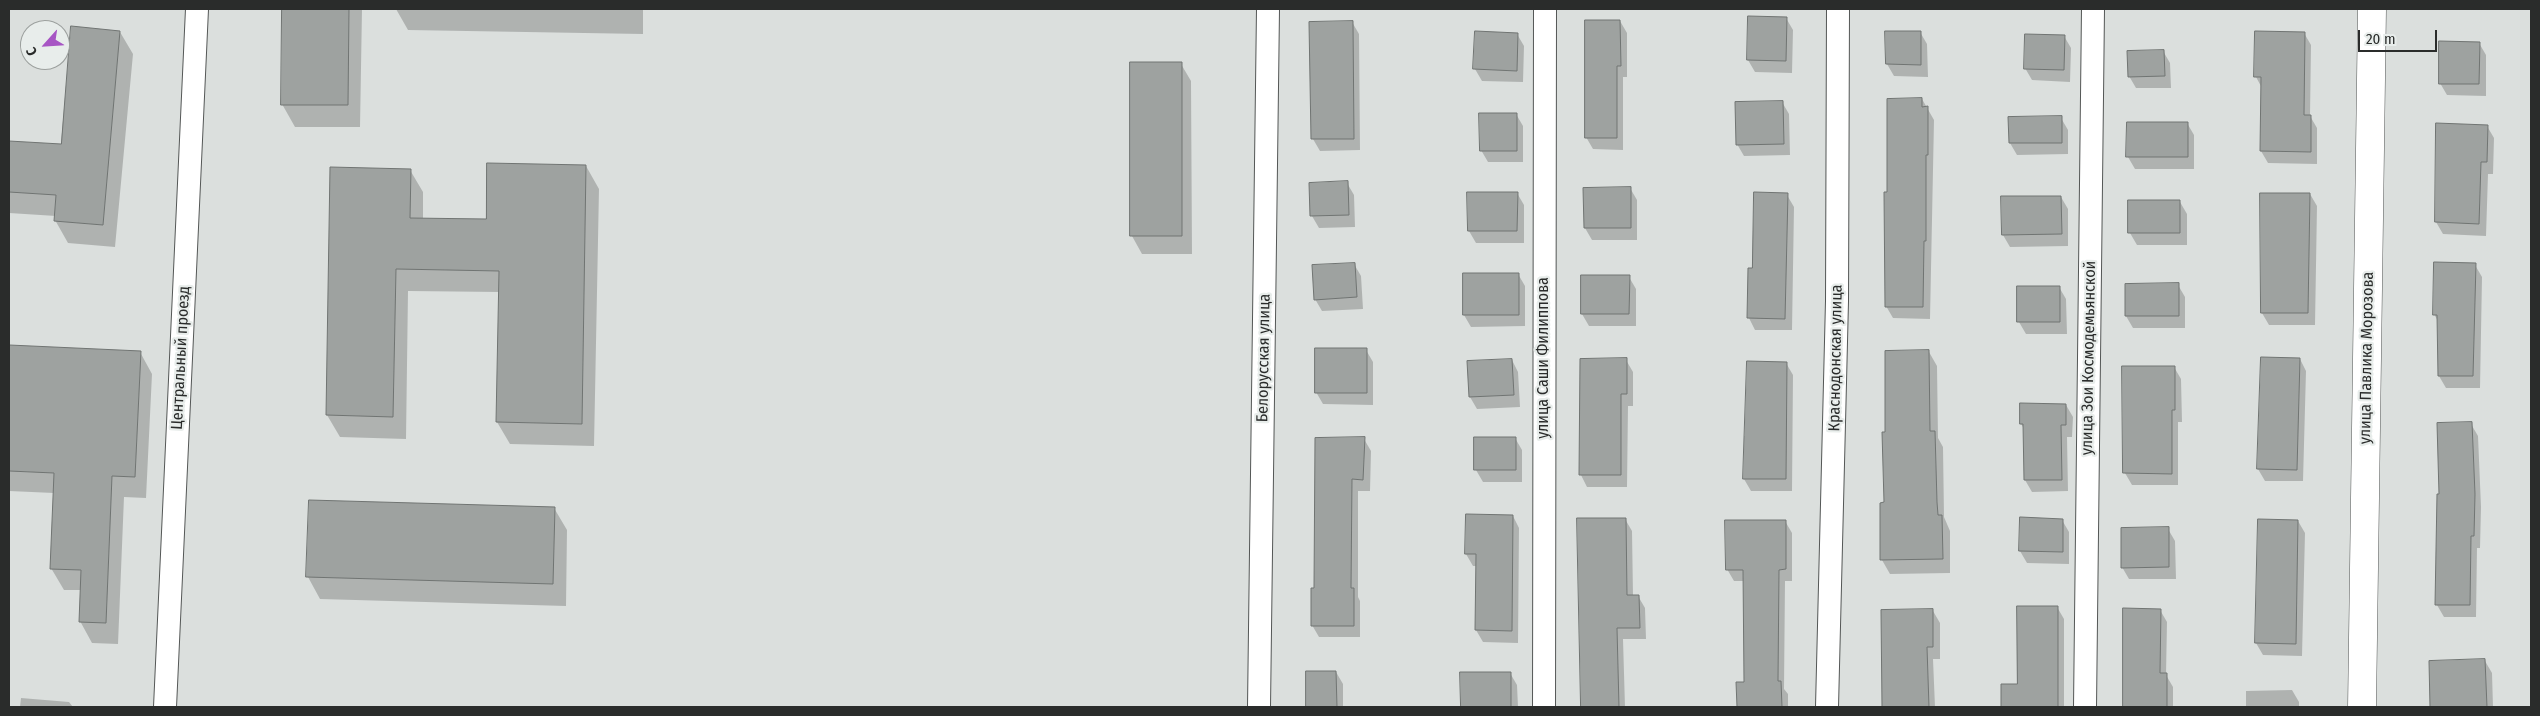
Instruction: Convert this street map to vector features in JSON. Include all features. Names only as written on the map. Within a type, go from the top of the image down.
[{"type":"street","name":"Центральный проезд","points":[[165,707],[196,9]]},
{"type":"street","name":"Белорусская улица","points":[[1259,707],[1268,9]]},
{"type":"street","name":"улица Саши Филиппова","points":[[1544,9],[1544,707]]},
{"type":"street","name":"Краснодонская улица","points":[[1827,707],[1837,301],[1838,9]]},
{"type":"street","name":"улица Зои Космодемьянской","points":[[2085,707],[2093,9]]},
{"type":"street","name":"улица Павлика Морозова","points":[[2362,707],[2372,9]]},
{"type":"building","points":[[282,9],[349,9],[348,105],[281,105]]},
{"type":"building","points":[[1748,16],[1787,17],[1786,61],[1747,60]]},
{"type":"building","points":[[1585,20],[1620,20],[1621,66],[1617,66],[1617,138],[1585,138]]},
{"type":"building","points":[[1353,21],[1354,139],[1311,139],[1309,22]]},
{"type":"building","points":[[71,26],[120,31],[103,225],[54,221],[56,195],[9,192],[9,141],[61,144],[67,70],[70,70]]},
{"type":"building","points":[[1475,31],[1518,33],[1517,71],[1473,69]]},
{"type":"building","points":[[1885,31],[1921,31],[1921,65],[1886,64]]},
{"type":"building","points":[[2255,31],[2305,32],[2304,115],[2311,115],[2311,152],[2260,151],[2261,77],[2254,77]]},
{"type":"building","points":[[2025,34],[2065,35],[2064,70],[2024,69]]},
{"type":"building","points":[[2439,41],[2480,42],[2479,84],[2439,84]]},
{"type":"building","points":[[2164,50],[2165,76],[2128,77],[2127,51]]},
{"type":"building","points":[[1130,62],[1182,62],[1182,236],[1130,236]]},
{"type":"building","points":[[1922,98],[1922,107],[1928,106],[1923,307],[1885,307],[1884,192],[1887,192],[1887,99]]},
{"type":"building","points":[[1783,101],[1784,144],[1736,145],[1735,102]]},
{"type":"building","points":[[1479,113],[1517,113],[1517,151],[1480,151]]},
{"type":"building","points":[[2062,116],[2062,143],[2009,143],[2008,117]]},
{"type":"building","points":[[2127,122],[2188,122],[2188,157],[2126,157]]},
{"type":"building","points":[[2436,123],[2488,125],[2487,162],[2481,162],[2479,224],[2435,222]]},
{"type":"building","points":[[487,163],[586,165],[582,424],[496,422],[499,271],[396,269],[393,417],[326,415],[330,167],[411,169],[410,218],[486,219]]},
{"type":"building","points":[[1348,181],[1349,215],[1310,216],[1309,183]]},
{"type":"building","points":[[1631,187],[1631,228],[1584,228],[1583,188]]},
{"type":"building","points":[[1467,192],[1518,192],[1517,231],[1468,231]]},
{"type":"building","points":[[1754,192],[1788,193],[1785,319],[1747,318],[1748,268],[1752,268]]},
{"type":"building","points":[[2260,193],[2310,193],[2308,313],[2261,313]]},
{"type":"building","points":[[2001,196],[2061,196],[2062,234],[2002,235]]},
{"type":"building","points":[[2128,200],[2180,200],[2180,233],[2128,233]]},
{"type":"building","points":[[2434,262],[2476,263],[2473,376],[2438,376],[2437,315],[2433,315]]},
{"type":"building","points":[[1355,263],[1357,297],[1314,300],[1312,265]]},
{"type":"building","points":[[1463,273],[1519,273],[1519,315],[1463,315]]},
{"type":"building","points":[[1581,275],[1630,275],[1629,314],[1581,314]]},
{"type":"building","points":[[2179,283],[2179,316],[2125,316],[2125,284]]},
{"type":"building","points":[[2017,286],[2060,286],[2060,322],[2017,322]]},
{"type":"building","points":[[9,345],[141,351],[135,477],[112,476],[106,623],[79,622],[81,570],[50,569],[54,473],[9,471]]},
{"type":"building","points":[[1315,348],[1367,348],[1367,393],[1315,393]]},
{"type":"building","points":[[1929,350],[1930,431],[1935,431],[1937,502],[1938,515],[1942,515],[1943,559],[1880,560],[1880,503],[1884,502],[1882,432],[1885,432],[1885,351]]},
{"type":"building","points":[[2261,357],[2300,358],[2297,470],[2257,469]]},
{"type":"building","points":[[1627,358],[1627,394],[1621,394],[1621,475],[1579,475],[1580,359]]},
{"type":"building","points":[[1512,359],[1514,395],[1469,397],[1467,361]]},
{"type":"building","points":[[1747,361],[1787,362],[1786,479],[1743,479]]},
{"type":"building","points":[[2122,366],[2175,366],[2175,410],[2172,410],[2172,474],[2123,473]]},
{"type":"building","points":[[2020,403],[2066,404],[2066,425],[2061,425],[2062,480],[2024,480],[2023,424],[2020,424]]},
{"type":"building","points":[[2472,422],[2475,494],[2474,536],[2471,536],[2470,605],[2435,605],[2437,494],[2439,494],[2437,423]]},
{"type":"building","points":[[1365,437],[1363,480],[1352,479],[1351,588],[1354,588],[1354,626],[1311,626],[1311,588],[1314,588],[1315,438]]},
{"type":"building","points":[[1474,437],[1516,437],[1516,470],[1474,470]]},
{"type":"building","points":[[309,500],[555,507],[553,584],[306,577]]},
{"type":"building","points":[[1466,514],[1513,515],[1512,631],[1475,630],[1476,554],[1465,554]]},
{"type":"building","points":[[2020,517],[2063,519],[2063,552],[2019,551]]},
{"type":"building","points":[[1577,518],[1626,518],[1627,595],[1639,595],[1640,628],[1617,628],[1619,707],[1581,707]]},
{"type":"building","points":[[2258,519],[2298,520],[2296,644],[2255,643]]},
{"type":"building","points":[[1725,520],[1786,520],[1786,569],[1779,570],[1778,681],[1781,681],[1782,707],[1737,707],[1736,682],[1744,682],[1743,570],[1726,570]]},
{"type":"building","points":[[2169,527],[2169,567],[2121,568],[2121,528]]},
{"type":"building","points":[[2017,606],[2058,606],[2058,707],[2001,707],[2001,684],[2017,684]]},
{"type":"building","points":[[2123,608],[2161,609],[2160,673],[2167,673],[2167,707],[2123,707]]},
{"type":"building","points":[[1933,609],[1933,647],[1927,647],[1929,707],[1882,707],[1881,610]]},
{"type":"building","points":[[2485,659],[2487,707],[2430,707],[2429,661]]},
{"type":"building","points":[[1306,671],[1336,671],[1337,707],[1306,707]]},
{"type":"building","points":[[1460,672],[1511,672],[1511,707],[1461,707]]}]
